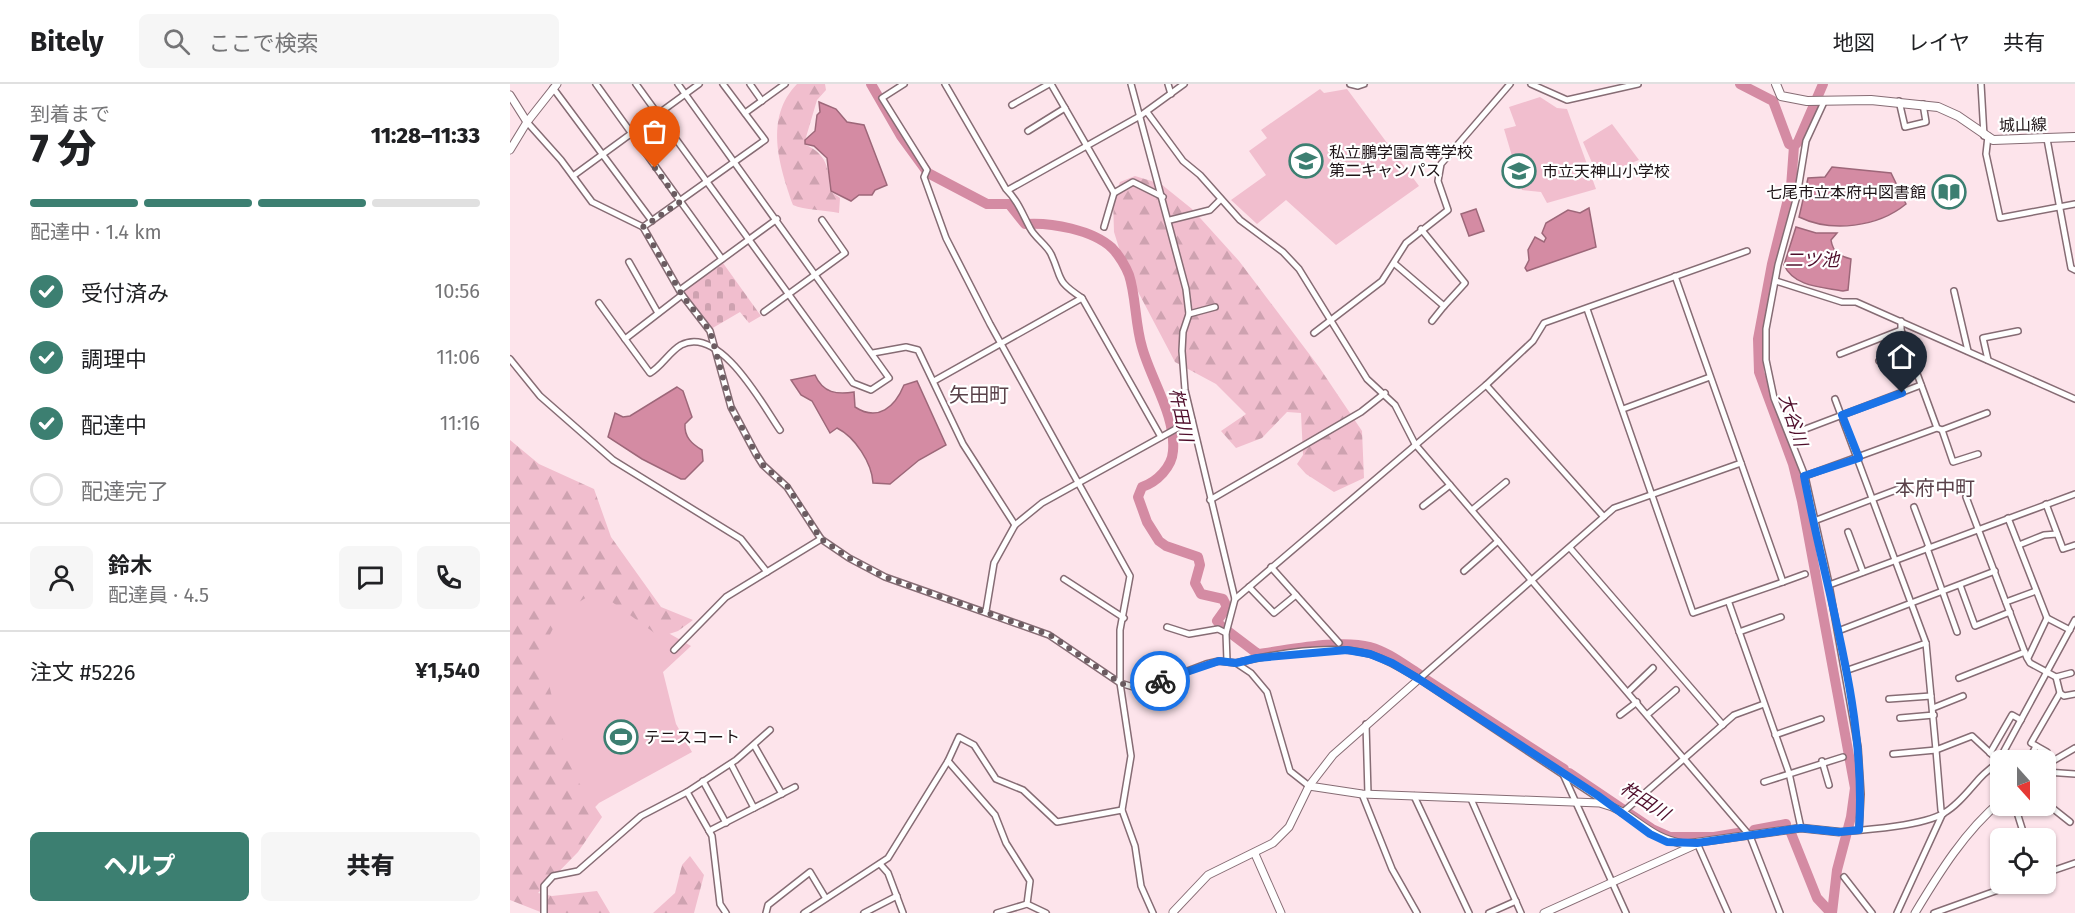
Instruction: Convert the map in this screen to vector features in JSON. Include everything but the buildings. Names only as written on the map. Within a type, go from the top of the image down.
[{"type":"main road","name":"城山線","points":[[1776,84],[1781,96],[1807,101],[1899,101],[1938,107],[1958,116],[1993,140],[2075,137]]},
{"type":"street","points":[[596,84],[722,259]]},
{"type":"street","points":[[636,84],[854,383],[871,390],[889,378],[816,273],[678,84]]},
{"type":"street","points":[[573,176],[699,84]]},
{"type":"street","points":[[643,227],[765,140],[723,84]]},
{"type":"street","points":[[750,84],[762,100]]},
{"type":"street","points":[[745,113],[784,84]]},
{"type":"street","points":[[904,84],[882,98],[926,171],[924,177],[946,238],[1001,343],[1130,576],[1120,630],[1120,683],[1131,756],[1122,810],[1135,846],[1141,886],[1153,913]]},
{"type":"street","points":[[945,84],[1008,190],[1020,203],[1029,224],[1051,253],[1058,278],[1064,286],[1082,298],[1161,437]]},
{"type":"street","points":[[1012,105],[1050,84],[1114,193]]},
{"type":"street","points":[[1131,84],[1170,220],[1186,289],[1189,314],[1183,332],[1182,351],[1185,390],[1235,599],[1227,631],[1227,661]]},
{"type":"street","points":[[1168,84],[1171,94]]},
{"type":"street","points":[[1008,190],[1140,116],[1184,84]]},
{"type":"street","points":[[1350,84],[1358,86],[1364,84]]},
{"type":"street","points":[[1314,333],[1382,281],[1407,243],[1449,208],[1438,181],[1441,164],[1510,84]]},
{"type":"street","points":[[1531,84],[1568,100],[1638,84]]},
{"type":"street","points":[[1981,84],[1986,154],[2000,218],[2075,204]]},
{"type":"street","points":[[510,150],[527,122],[555,86],[652,221]]},
{"type":"street","points":[[510,95],[527,122],[592,202],[643,227],[681,293],[710,331],[731,407],[756,454],[763,465],[788,487],[821,539],[849,558],[885,577],[1050,635],[1120,683],[1140,689],[1206,664],[1227,661],[1236,663],[1251,673],[1267,692],[1290,771],[1309,786],[1365,794],[1610,806],[1625,810],[1650,834],[1667,842],[1697,843],[1801,828],[1839,832],[1857,831],[1928,820],[1943,814],[1957,804],[1990,770]]},
{"type":"street","points":[[1899,101],[1905,127],[1926,122],[1923,104]]},
{"type":"street","points":[[1822,102],[1806,141],[1797,196],[1766,329],[1768,373],[1774,398],[1804,476],[1838,631],[1858,747],[1861,794],[1857,831]]},
{"type":"street","points":[[1028,131],[1065,108]]},
{"type":"street","points":[[1147,111],[1183,161],[1240,220],[1283,252],[1299,269],[1329,321],[1367,379],[1385,393],[1395,405],[1415,444],[1750,836],[1780,913]]},
{"type":"street","points":[[2047,139],[2071,268],[2075,270]]},
{"type":"street","points":[[1104,227],[1114,193],[1133,183],[1163,197]]},
{"type":"street","points":[[1170,220],[1210,210],[1221,199]]},
{"type":"street","points":[[625,339],[722,259],[777,219]]},
{"type":"street","points":[[764,312],[845,253],[822,220]]},
{"type":"street","points":[[1421,229],[1465,283],[1432,321]]},
{"type":"street","points":[[1235,599],[1486,385],[1533,341],[1544,323],[1747,251]]},
{"type":"street","points":[[629,262],[658,313]]},
{"type":"street","points":[[1395,264],[1444,306]]},
{"type":"street","points":[[1675,276],[1784,582]]},
{"type":"street","points":[[1776,281],[1842,302],[1856,302],[2075,399]]},
{"type":"street","points":[[1954,291],[1968,351]]},
{"type":"street","points":[[934,381],[1082,298]]},
{"type":"street","points":[[599,303],[650,373],[680,346],[694,340],[714,347],[730,359],[780,430]]},
{"type":"street","points":[[1189,314],[1215,307]]},
{"type":"street","points":[[1587,309],[1653,493],[1693,614],[1805,574]]},
{"type":"street","points":[[1901,321],[1901,330],[1921,386],[1953,462],[1978,454]]},
{"type":"street","points":[[1840,354],[1901,330]]},
{"type":"street","points":[[1988,360],[1983,338],[2018,332]]},
{"type":"street","points":[[873,353],[906,347],[918,350],[963,444],[1015,525]]},
{"type":"street","points":[[1879,361],[1909,351]]},
{"type":"street","points":[[510,359],[540,396],[613,460],[741,539],[767,572]]},
{"type":"street","points":[[1623,409],[1710,377]]},
{"type":"street","points":[[1486,385],[1604,517]]},
{"type":"street","points":[[1795,433],[1921,386]]},
{"type":"street","points":[[1210,500],[1360,412],[1385,393]]},
{"type":"street","points":[[1835,399],[1859,458],[1894,560],[1926,643],[1943,814],[1897,913]]},
{"type":"street","points":[[1804,476],[1987,413]]},
{"type":"street","points":[[986,611],[994,563],[1015,525],[1042,503],[1192,420]]},
{"type":"street","points":[[1173,913],[1208,875],[1255,854],[1273,843],[1289,827],[1309,786],[1333,755],[1614,508],[1741,463]]},
{"type":"street","points":[[1472,510],[1506,482]]},
{"type":"street","points":[[1423,506],[1450,485]]},
{"type":"street","points":[[1814,521],[1904,487]]},
{"type":"street","points":[[1829,585],[2075,495]]},
{"type":"street","points":[[1966,497],[2026,655],[2046,672],[2056,677],[2072,673]]},
{"type":"street","points":[[2046,504],[2063,549],[2075,545]]},
{"type":"street","points":[[1914,507],[1957,632]]},
{"type":"street","points":[[2008,518],[2047,618],[2070,630]]},
{"type":"street","points":[[1848,532],[1863,572]]},
{"type":"street","points":[[2019,545],[2043,535],[2057,534]]},
{"type":"street","points":[[674,650],[726,597],[821,539]]},
{"type":"street","points":[[1464,571],[1498,541]]},
{"type":"street","points":[[1570,548],[1723,725]]},
{"type":"street","points":[[1271,567],[1339,643]]},
{"type":"street","points":[[1838,631],[1995,572]]},
{"type":"street","points":[[1064,579],[1124,618]]},
{"type":"street","points":[[1960,585],[1975,626],[2010,612]]},
{"type":"street","points":[[1249,586],[1274,613],[1296,595]]},
{"type":"street","points":[[2006,602],[2036,591]]},
{"type":"street","points":[[1729,603],[1789,773],[1801,828]]},
{"type":"street","points":[[1739,632],[1781,617]]},
{"type":"street","points":[[1959,678],[2026,655],[2047,618]]},
{"type":"street","points":[[2006,750],[2075,620]]},
{"type":"street","points":[[1167,627],[1189,634],[1218,629],[1227,631]]},
{"type":"street","points":[[1845,671],[1926,643]]},
{"type":"street","points":[[1236,663],[1257,658],[1347,650],[1370,654],[1392,663],[1419,679],[1610,806]]},
{"type":"street","points":[[1628,692],[1653,668]]},
{"type":"street","points":[[2043,750],[2031,743],[2060,693],[2056,677]]},
{"type":"street","points":[[1648,714],[1676,690]]},
{"type":"street","points":[[2060,693],[2064,696],[2075,694]]},
{"type":"street","points":[[1889,699],[1931,696]]},
{"type":"street","points":[[1933,708],[1963,696]]},
{"type":"street","points":[[1620,715],[1637,702]]},
{"type":"street","points":[[1625,810],[1734,715],[1764,704]]},
{"type":"street","points":[[1900,718],[1934,715]]},
{"type":"street","points":[[1992,750],[2012,715],[2021,720]]},
{"type":"street","points":[[1775,735],[1821,719]]},
{"type":"street","points":[[1366,724],[1365,794],[1392,869],[1417,913]]},
{"type":"street","points":[[544,913],[544,886],[553,876],[578,871],[641,816],[687,792],[730,764],[770,730]]},
{"type":"street","points":[[1893,754],[1936,750],[1972,736],[1990,753]]},
{"type":"street","points":[[804,913],[825,897],[888,858],[948,761],[959,737],[974,745],[996,779],[1023,790],[1058,822],[1122,810]]},
{"type":"street","points":[[754,745],[782,794]]},
{"type":"street","points":[[2034,750],[2036,746]]},
{"type":"street","points":[[2056,759],[2075,748]]},
{"type":"street","points":[[1764,782],[1822,761],[1843,757]]},
{"type":"street","points":[[948,761],[995,816],[1006,843],[1030,881],[1027,903]]},
{"type":"street","points":[[1822,761],[1829,785]]},
{"type":"street","points":[[730,764],[754,808]]},
{"type":"street","points":[[2056,773],[2075,774]]},
{"type":"street","points":[[1563,774],[1574,803],[1626,913]]},
{"type":"street","points":[[704,781],[726,823]]},
{"type":"street","points":[[710,831],[795,787]]},
{"type":"street","points":[[687,792],[712,836],[720,904],[726,913]]},
{"type":"street","points":[[1414,796],[1469,913]]},
{"type":"street","points":[[1471,799],[1521,913]]},
{"type":"street","points":[[1915,913],[1958,847],[1990,810]]},
{"type":"street","points":[[2056,810],[2073,823]]},
{"type":"street","points":[[1544,913],[1697,843]]},
{"type":"street","points":[[1697,843],[1728,913]]},
{"type":"street","points":[[1255,854],[1281,913]]},
{"type":"street","points":[[2056,870],[2075,863]]},
{"type":"street","points":[[880,864],[888,873],[903,913]]},
{"type":"street","points":[[766,913],[768,905],[810,872],[825,897]]},
{"type":"street","points":[[1844,877],[1872,913]]},
{"type":"street","points":[[1934,913],[1990,893]]},
{"type":"street","points":[[864,913],[897,896]]},
{"type":"street","points":[[1489,913],[1516,901]]},
{"type":"street","points":[[997,913],[1027,903],[1046,913]]},
{"type":"green space","points":[[797,84],[825,84],[826,90],[817,100],[804,144],[822,157],[829,175],[830,191],[840,198],[839,213],[793,205],[788,190],[779,158],[778,127],[780,112],[787,97]]},
{"type":"green space","points":[[1320,89],[1324,93],[1347,89],[1419,186],[1336,245],[1286,200],[1257,224],[1231,200],[1266,175],[1249,151],[1267,138],[1261,130]]},
{"type":"green space","points":[[1540,97],[1557,108],[1567,109],[1596,189],[1547,203],[1541,192],[1522,190],[1504,129],[1516,126],[1509,107]]},
{"type":"green space","points":[[1612,124],[1639,160],[1603,174],[1600,168],[1593,165],[1583,142]]},
{"type":"green space","points":[[1135,176],[1161,184],[1192,209],[1239,261],[1319,367],[1362,431],[1364,478],[1334,492],[1306,474],[1297,464],[1303,455],[1301,413],[1287,412],[1262,438],[1236,448],[1221,431],[1246,414],[1216,384],[1175,362],[1125,267],[1114,232],[1113,200],[1120,182]]},
{"type":"green space","points":[[723,263],[761,316],[749,323],[740,312],[711,329],[685,295],[685,290]]},
{"type":"green space","points":[[510,440],[539,464],[594,489],[611,537],[661,607],[693,620],[678,631],[660,637],[597,591],[561,613],[541,652],[567,758],[577,780],[602,817],[578,852],[538,893],[552,896],[597,891],[610,913],[543,913],[510,900]]},
{"type":"green space","points":[[510,449],[649,622],[691,646],[663,672],[676,724],[692,752],[599,803],[575,828],[556,857]]},
{"type":"green space","points":[[690,856],[704,875],[694,913],[653,913],[675,893],[682,865]]},
{"type":"water","points":[[819,102],[836,109],[847,122],[864,125],[887,185],[875,190],[872,195],[859,195],[851,201],[831,191],[827,158],[814,146],[805,144],[805,140],[815,131],[817,115],[820,112]]},
{"type":"water","name":"二ツ池","points":[[1832,167],[1891,173],[1906,204],[1882,218],[1854,225],[1826,225],[1799,217],[1808,178],[1825,177]]},
{"type":"water","points":[[1589,208],[1596,247],[1527,271],[1525,268],[1529,260],[1528,250],[1535,237],[1544,242],[1546,238],[1542,233],[1546,223],[1568,210],[1580,213]]},
{"type":"water","points":[[1476,209],[1484,231],[1469,236],[1461,214]]},
{"type":"water","name":"二ツ池","points":[[1796,227],[1816,233],[1837,233],[1831,240],[1833,248],[1840,255],[1851,259],[1848,290],[1809,285],[1794,278],[1789,272],[1784,265]]},
{"type":"water","points":[[815,375],[826,389],[836,393],[854,392],[855,407],[871,413],[891,406],[904,385],[917,381],[946,445],[919,460],[890,484],[873,483],[866,459],[856,444],[837,428],[830,433],[812,401],[801,395],[791,380]]},
{"type":"water","points":[[677,387],[683,391],[692,417],[685,424],[687,436],[702,450],[703,461],[685,479],[642,459],[608,437],[615,413],[623,417],[630,416]]},
{"type":"waterway","name":"杵田川","points":[[871,84],[901,136],[928,173],[987,204],[1009,204],[1025,224],[1047,224],[1071,228],[1094,236],[1112,248],[1122,261],[1131,283],[1142,347],[1167,411],[1173,438],[1170,463],[1158,478],[1142,487],[1138,497],[1147,522],[1159,541],[1166,546],[1198,557],[1200,565],[1195,583],[1201,594],[1223,599],[1227,607],[1217,621],[1221,626],[1258,654],[1314,646],[1358,645],[1383,652],[1419,674]]},
{"type":"waterway","points":[[1740,84],[1773,101],[1789,144],[1794,146]]},
{"type":"waterway","name":"大谷川","points":[[1823,84],[1798,142],[1794,146],[1791,187],[1772,264],[1758,339],[1759,372],[1793,464],[1802,501],[1855,788],[1851,817],[1837,870],[1832,913]]},
{"type":"waterway","name":"杵田川","points":[[1425,679],[1564,769]]},
{"type":"waterway","name":"杵田川","points":[[1569,773],[1652,829],[1670,837],[1714,837],[1744,832]]},
{"type":"waterway","name":"杵田川","points":[[1754,830],[1786,824]]},
{"type":"waterway","name":"杵田川","points":[[1791,833],[1817,898],[1831,913]]},
{"type":"way so far","points":[[655,168],[680,202],[643,227],[682,295],[710,331],[731,407],[756,454],[763,465],[788,487],[821,539],[849,558],[885,577],[1050,635],[1092,666],[1120,683],[1140,689],[1160,681]]},
{"type":"place","name":"私立鵬学園高等学校 第二キャンパス","points":[[1306,161]]},
{"type":"place","name":"市立天神山小学校","points":[[1519,171]]},
{"type":"place","name":"七尾市立本府中図書館","points":[[1949,192]]},
{"type":"place","name":"テニスコート","points":[[621,737]]},
{"type":"district","name":"矢田町","points":[[979,395]]},
{"type":"district","name":"本府中町","points":[[1935,488]]},
{"type":"route","points":[[1160,681],[1219,661],[1236,663],[1257,658],[1330,650],[1370,654],[1392,663],[1419,679],[1597,795],[1650,834],[1667,842],[1697,843],[1801,828],[1839,832],[1859,830],[1861,786],[1855,727],[1828,579],[1804,476],[1859,458],[1842,415],[1902,393]]}]
